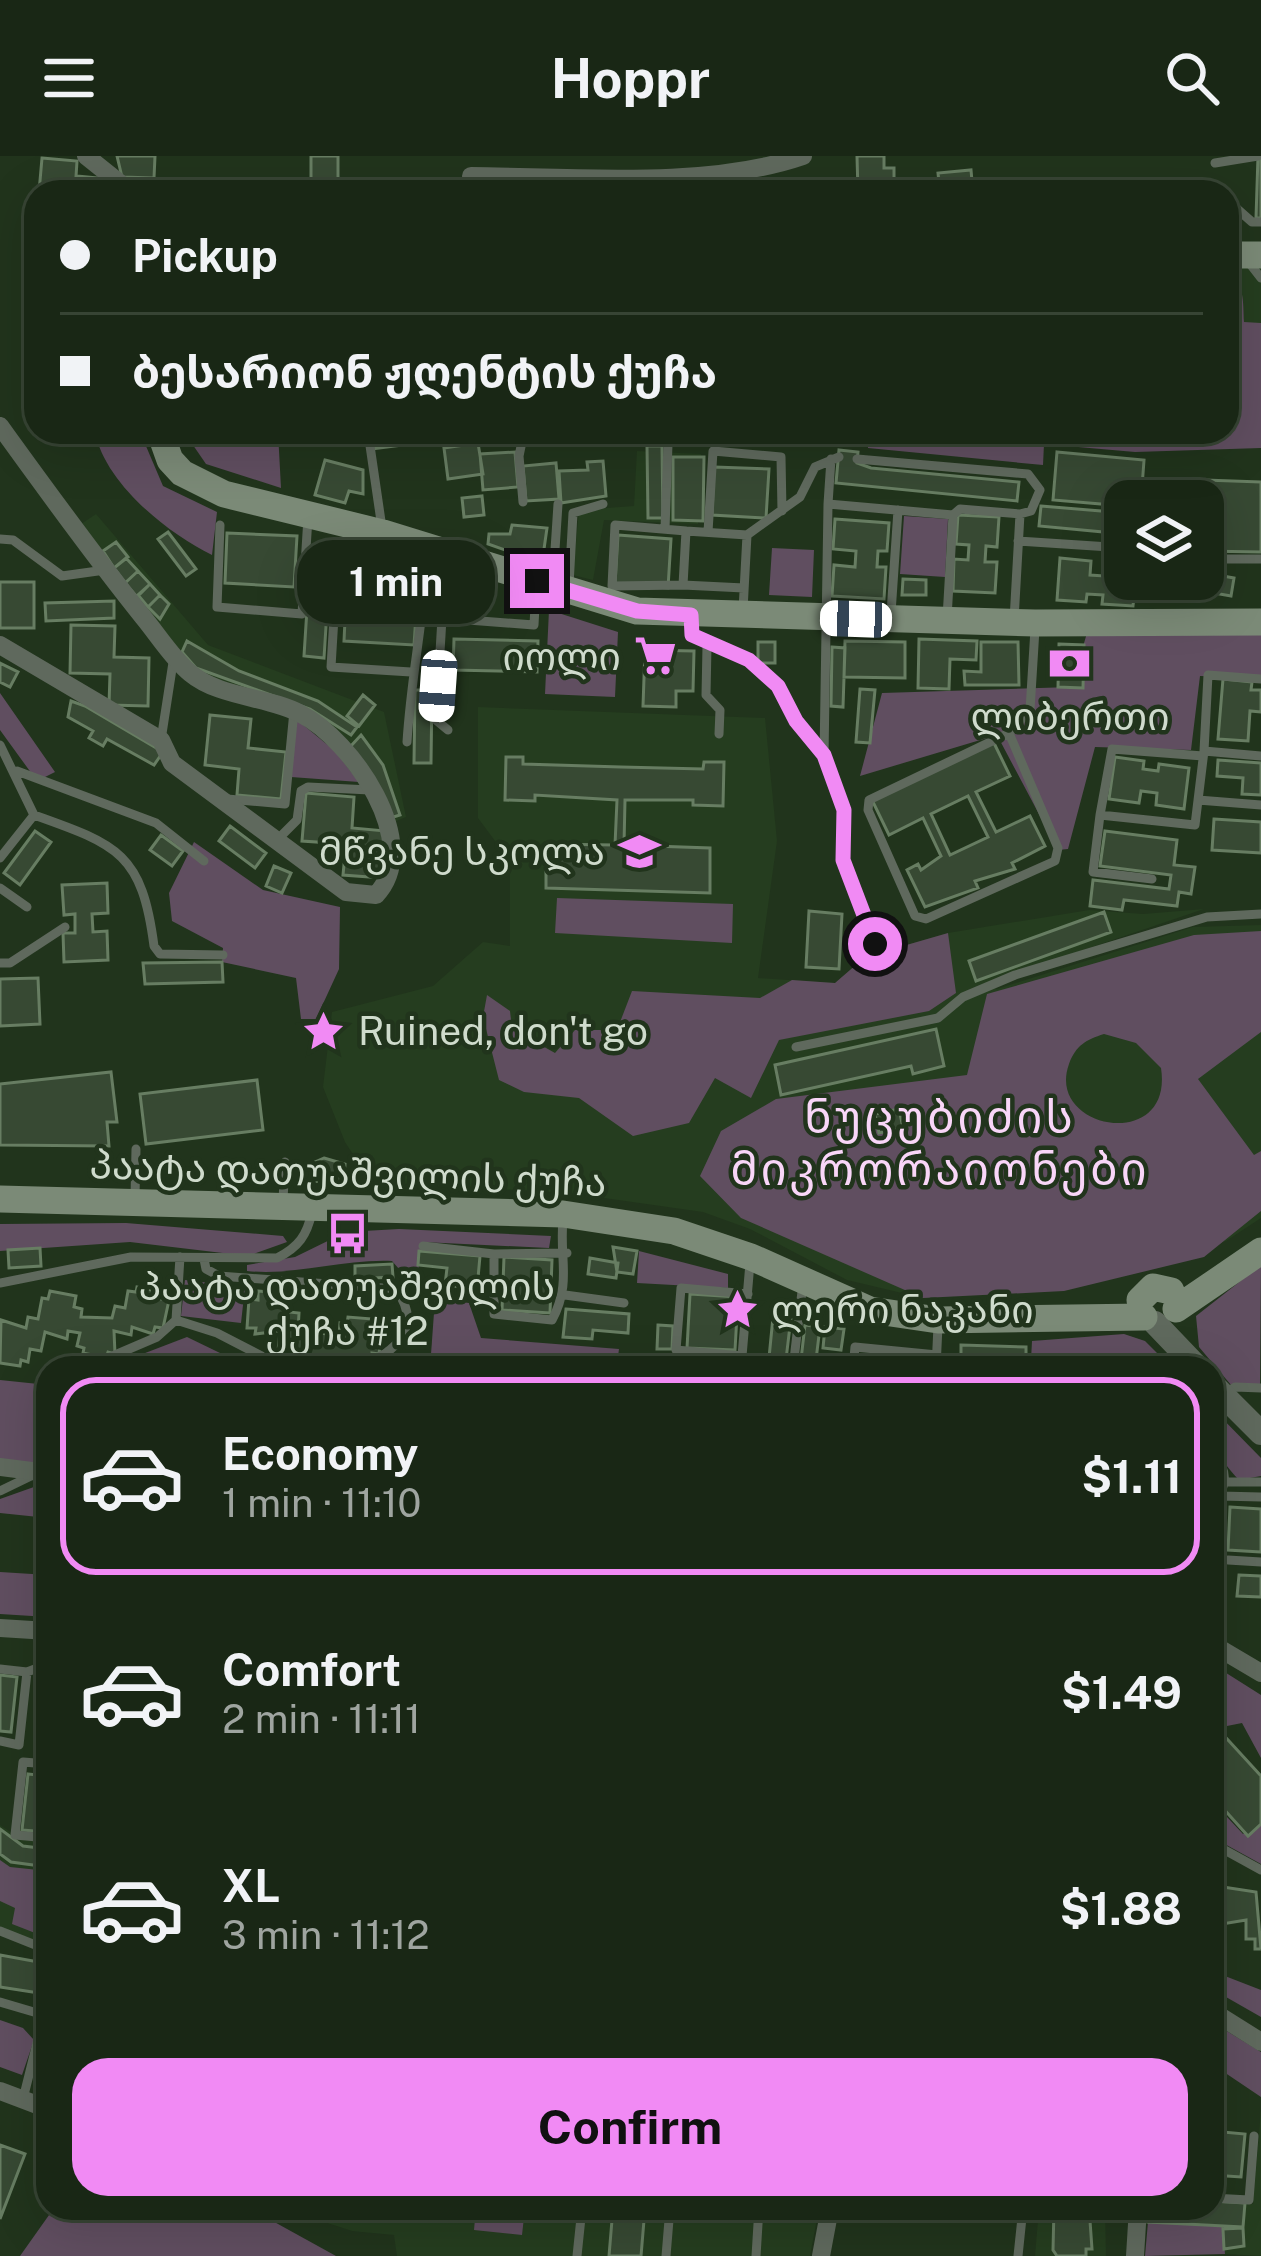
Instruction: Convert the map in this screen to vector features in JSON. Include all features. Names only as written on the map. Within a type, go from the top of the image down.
[{"type":"main road","points":[[164,444],[170,460],[197,483],[383,533],[637,611],[691,615],[744,602],[822,618],[1261,622]]},
{"type":"main road","name":"პაატა დათუაშვილის ქუჩა","points":[[0,1199],[563,1214],[674,1231],[751,1257],[869,1310],[938,1320],[1159,1310]]},
{"type":"main road","points":[[1159,1310],[1253,1257]]},
{"type":"street","points":[[86,156],[115,180]]},
{"type":"street","points":[[471,176],[708,176],[766,169],[802,156]]},
{"type":"street","points":[[0,426],[105,570],[192,675],[294,710],[326,728],[370,790],[391,833],[388,882],[376,895],[346,892],[172,763],[161,740],[0,645]]},
{"type":"street","points":[[1159,1310],[1190,1356]]},
{"type":"street","points":[[1224,1397],[1261,1433]]},
{"type":"street","points":[[0,1467],[36,1472]]},
{"type":"street","points":[[0,1628],[36,1630]]},
{"type":"street","points":[[1224,1651],[1261,1673]]},
{"type":"street","points":[[1224,2019],[1261,2042]]},
{"type":"street","points":[[0,2091],[36,2104]]},
{"type":"street","points":[[821,2256],[828,2220]]},
{"type":"street","points":[[1136,2256],[1138,2220]]},
{"type":"lane","points":[[1215,163],[1258,156]]},
{"type":"lane","points":[[370,444],[383,533]]},
{"type":"lane","points":[[523,502],[524,444]]},
{"type":"lane","points":[[665,529],[668,444]]},
{"type":"lane","points":[[708,532],[712,451],[781,457],[782,511]]},
{"type":"lane","points":[[747,536],[744,602],[683,585],[612,586],[615,525],[747,536],[800,497],[815,467],[835,458],[822,618],[824,755],[844,810],[843,860],[875,944]]},
{"type":"lane","points":[[857,459],[1028,474],[1039,483]]},
{"type":"lane","points":[[1039,483],[1054,479]]},
{"type":"lane","points":[[946,621],[953,515],[960,509],[1020,514],[1035,506],[1039,483]]},
{"type":"lane","points":[[552,585],[558,504]]},
{"type":"lane","points":[[448,730],[436,720],[442,618],[534,625],[552,585],[573,514],[603,504]]},
{"type":"lane","points":[[828,504],[953,515]]},
{"type":"lane","points":[[891,620],[898,510]]},
{"type":"lane","points":[[220,525],[217,608],[302,614],[308,514]]},
{"type":"lane","points":[[1009,733],[1058,848],[1055,861],[926,920],[916,916],[868,810],[869,800],[1009,733],[1030,710],[1020,514]]},
{"type":"lane","points":[[683,585],[686,531]]},
{"type":"lane","points":[[0,539],[13,540],[62,575],[105,570]]},
{"type":"lane","points":[[1018,541],[1104,547]]},
{"type":"lane","points":[[407,742],[411,672],[423,643],[428,548]]},
{"type":"lane","points":[[1224,559],[1261,559]]},
{"type":"lane","points":[[337,567],[331,667],[411,672]]},
{"type":"lane","points":[[691,615],[692,635],[707,646],[749,660],[778,686],[796,721],[824,755]]},
{"type":"lane","points":[[707,646],[706,695],[720,710],[719,734]]},
{"type":"lane","points":[[161,740],[174,655]]},
{"type":"lane","points":[[1100,814],[1195,825],[1208,675],[1261,679]]},
{"type":"lane","points":[[216,798],[285,804],[294,710]]},
{"type":"lane","points":[[0,745],[17,771],[34,815],[111,846],[143,882],[154,946],[160,954],[223,955]]},
{"type":"lane","points":[[1152,879],[1093,872],[1112,749],[1261,756]]},
{"type":"lane","points":[[17,771],[156,823],[204,861]]},
{"type":"lane","points":[[275,842],[297,820],[301,791],[308,787],[370,790]]},
{"type":"lane","points":[[1198,800],[1261,806]]},
{"type":"lane","points":[[0,858],[34,815]]},
{"type":"lane","points":[[0,888],[27,907]]},
{"type":"lane","points":[[796,1047],[938,1018],[962,997],[1015,975],[1207,917],[1261,914]]},
{"type":"lane","points":[[0,963],[10,962],[64,927]]},
{"type":"lane","points":[[135,1202],[136,1149]]},
{"type":"lane","points":[[282,1206],[285,1162]]},
{"type":"lane","points":[[0,1283],[117,1258],[277,1258],[294,1250],[308,1231],[314,1206]]},
{"type":"lane","points":[[494,1254],[494,1314],[552,1320],[565,1295],[563,1214]]},
{"type":"lane","points":[[423,1246],[494,1254],[567,1253]]},
{"type":"lane","points":[[113,1356],[157,1337],[176,1320],[180,1257]]},
{"type":"lane","points":[[748,1294],[681,1288],[676,1350],[742,1356],[748,1294],[751,1257]]},
{"type":"lane","points":[[204,1259],[206,1268],[220,1276],[396,1289],[405,1308],[398,1345],[385,1356]]},
{"type":"lane","points":[[794,1356],[803,1283]]},
{"type":"lane","points":[[565,1295],[624,1304]]},
{"type":"lane","points":[[176,1320],[217,1333],[262,1356]]},
{"type":"lane","points":[[854,1356],[855,1347],[937,1355],[938,1320]]},
{"type":"lane","points":[[1224,1389],[1261,1388]]},
{"type":"lane","points":[[1224,1465],[1224,1487]]},
{"type":"lane","points":[[0,1491],[36,1476]]},
{"type":"lane","points":[[1226,1482],[1261,1482]]},
{"type":"lane","points":[[1224,1496],[1261,1497]]},
{"type":"lane","points":[[1228,1560],[1261,1562]]},
{"type":"lane","points":[[0,1669],[36,1669]]},
{"type":"lane","points":[[0,1741],[19,1745],[27,1672]]},
{"type":"lane","points":[[36,1764],[23,1762],[15,1835],[36,1837]]},
{"type":"lane","points":[[1224,1850],[1261,1870]]},
{"type":"lane","points":[[0,1931],[36,1945]]},
{"type":"lane","points":[[0,2002],[36,2013]]},
{"type":"lane","points":[[23,2099],[36,2072]]},
{"type":"lane","points":[[1224,2199],[1250,2200],[1254,2136]]},
{"type":"lane","points":[[577,2256],[581,2220]]},
{"type":"lane","points":[[666,2256],[669,2220]]},
{"type":"lane","points":[[755,2256],[758,2220]]},
{"type":"lane","points":[[1018,2256],[1022,2220]]},
{"type":"shaded area","points":[[1239,267],[1261,267],[1261,323],[1244,323]]},
{"type":"shaded area","points":[[1239,285],[1244,322],[1261,323],[1261,448],[1135,452],[1044,444],[1239,444]]},
{"type":"shaded area","points":[[99,444],[145,444],[163,486],[217,512],[212,555],[176,534],[140,504]]},
{"type":"shaded area","points":[[192,444],[279,444],[281,488],[206,464]]},
{"type":"shaded area","points":[[868,444],[1044,444],[1043,465],[868,448]]},
{"type":"shaded area","points":[[637,451],[701,454],[698,524],[604,520],[593,580],[573,575],[579,510],[634,506]]},
{"type":"shaded area","points":[[96,514],[208,645],[384,712],[406,817],[389,824],[349,748],[189,668],[81,524]]},
{"type":"shaded area","points":[[904,516],[948,519],[945,577],[900,574]]},
{"type":"shaded area","points":[[772,548],[814,550],[812,597],[769,595]]},
{"type":"shaded area","points":[[549,610],[618,632],[615,697],[545,694]]},
{"type":"shaded area","points":[[1261,632],[1261,678],[1200,676],[1191,750],[1095,747],[1068,849],[1058,850],[997,735],[860,776],[882,693],[1071,687],[1087,633]]},
{"type":"shaded area","points":[[0,693],[55,772],[37,781],[0,730]]},
{"type":"shaded area","points":[[478,707],[765,718],[777,841],[758,978],[835,983],[865,957],[948,933],[1089,910],[1143,914],[1204,909],[983,984],[997,989],[1193,927],[1261,925],[1261,1218],[1226,1241],[1060,1289],[923,1298],[847,1280],[750,1229],[703,1212],[569,1193],[371,1182],[345,1142],[323,1087],[332,1012],[433,986],[483,942],[510,946],[510,861],[478,818]]},
{"type":"shaded area","points":[[296,719],[335,751],[359,782],[291,777]]},
{"type":"shaded area","points":[[194,842],[263,890],[340,907],[339,969],[316,1019],[301,1019],[296,978],[222,962],[223,948],[172,921],[169,893]]},
{"type":"shaded area","points":[[557,898],[733,904],[732,943],[555,933]]},
{"type":"shaded area","points":[[1261,931],[1261,1032],[1198,1079],[1254,1155],[1261,1151],[1261,1211],[1204,1257],[1064,1291],[923,1298],[741,1218],[700,1176],[721,1131],[776,1099],[967,1075],[987,994],[1194,935]],"holes":[[[1104,1034],[1136,1043],[1161,1068],[1160,1095],[1149,1113],[1131,1121],[1111,1123],[1091,1117],[1075,1104],[1067,1087],[1069,1064],[1078,1048]]]},
{"type":"shaded area","points":[[948,933],[956,993],[929,1011],[779,1040],[751,1098],[715,1078],[689,1123],[633,1136],[579,1098],[524,1092],[499,1080],[483,1017],[487,995],[510,1011],[512,1029],[555,1053],[575,1030],[617,1030],[632,991],[760,998],[792,980],[835,983],[865,957]]},
{"type":"shaded area","points":[[126,1223],[283,1236],[287,1242],[248,1256],[130,1242],[0,1251],[0,1224]]},
{"type":"shaded area","points":[[399,1229],[551,1236],[549,1248],[423,1242],[417,1277],[407,1278],[392,1261],[247,1271],[247,1265],[295,1257],[346,1232]]},
{"type":"shaded area","points":[[639,1251],[728,1274],[728,1288],[637,1283]]},
{"type":"shaded area","points":[[1261,1265],[1260,1384],[1231,1385],[1224,1377],[1224,1356],[1207,1356],[1199,1347],[1196,1316]]},
{"type":"shaded area","points":[[185,1280],[245,1287],[241,1323],[181,1316]]},
{"type":"shaded area","points":[[435,1299],[469,1303],[481,1338],[619,1349],[618,1356],[431,1356]]},
{"type":"shaded area","points":[[1124,1334],[1145,1341],[1160,1356],[1031,1356],[1032,1341]]},
{"type":"shaded area","points":[[187,1337],[226,1356],[137,1356]]},
{"type":"shaded area","points":[[0,1380],[36,1384],[36,1464],[0,1463]]},
{"type":"shaded area","points":[[1224,1420],[1261,1458],[1261,1476],[1239,1480],[1225,1463]]},
{"type":"shaded area","points":[[36,1486],[36,1517],[0,1513],[0,1499]]},
{"type":"shaded area","points":[[0,1572],[36,1574],[36,1616],[0,1614]]},
{"type":"shaded area","points":[[1224,1672],[1261,1695],[1261,1758],[1242,1723],[1224,1727]]},
{"type":"shaded area","points":[[1224,1814],[1243,1834],[1261,1822],[1261,1864],[1224,1844]]},
{"type":"shaded area","points":[[0,1825],[15,1835],[36,1837],[36,1940],[0,1927]]},
{"type":"shaded area","points":[[0,1860],[10,1867],[36,1870],[36,1933],[12,1924],[15,1908],[0,1901]]},
{"type":"shaded area","points":[[1224,1976],[1261,1990],[1261,2017],[1224,1996]]},
{"type":"shaded area","points":[[0,2020],[23,2028],[34,2040],[22,2075],[0,2067]]},
{"type":"shaded area","points":[[1224,2029],[1261,2052],[1261,2097],[1224,2072]]},
{"type":"shaded area","points":[[1261,2110],[1261,2256],[1225,2254],[1219,2220],[1224,2220],[1224,2202],[1253,2204]]},
{"type":"shaded area","points":[[46,2220],[271,2220],[336,2256],[20,2256]]},
{"type":"shaded area","points":[[319,2220],[817,2220],[810,2256],[397,2256],[394,2235],[352,2231]]},
{"type":"shaded area","points":[[475,2220],[524,2220],[522,2235],[474,2230]]},
{"type":"shaded area","points":[[1038,2220],[1105,2220],[1106,2256],[1035,2256]]},
{"type":"shaded area","points":[[1148,2222],[1223,2226],[1225,2254],[1145,2256]]},
{"type":"building","points":[[117,156],[155,156],[154,178],[122,177]]},
{"type":"building","points":[[311,156],[338,156],[338,180],[289,180],[311,179]]},
{"type":"building","points":[[857,156],[884,156],[884,168],[894,168],[894,180],[858,180]]},
{"type":"building","points":[[1261,156],[1261,218],[1256,218]]},
{"type":"building","points":[[42,158],[77,161],[76,180],[40,180]]},
{"type":"building","points":[[971,170],[972,180],[939,180],[938,173]]},
{"type":"building","points":[[371,444],[410,444],[371,449]]},
{"type":"building","points":[[478,444],[483,474],[448,479],[444,448]]},
{"type":"building","points":[[647,446],[662,446],[663,518],[648,518]]},
{"type":"building","points":[[839,450],[858,452],[857,463],[871,468],[1019,482],[1017,501],[836,483]]},
{"type":"building","points":[[515,452],[518,487],[483,490],[480,454]]},
{"type":"building","points":[[1057,452],[1144,460],[1143,480],[1104,480],[1104,504],[1053,500]]},
{"type":"building","points":[[673,457],[704,457],[703,521],[673,520]]},
{"type":"building","points":[[325,460],[363,470],[363,494],[349,491],[345,503],[315,495]]},
{"type":"building","points":[[603,461],[606,496],[561,503],[559,471],[588,470],[587,462]]},
{"type":"building","points":[[556,463],[559,499],[526,501],[523,466]]},
{"type":"building","points":[[714,467],[769,469],[766,518],[712,515]]},
{"type":"building","points":[[1224,481],[1261,482],[1261,552],[1224,551]]},
{"type":"building","points":[[482,496],[484,515],[464,517],[462,498]]},
{"type":"building","points":[[1041,506],[1104,511],[1104,532],[1039,526]]},
{"type":"building","points":[[958,515],[999,517],[997,547],[986,546],[985,562],[997,562],[995,593],[953,591],[954,559],[968,560],[969,545],[956,544]]},
{"type":"building","points":[[835,519],[889,523],[887,551],[878,551],[877,567],[886,567],[884,599],[832,596],[834,565],[855,567],[856,551],[833,549]]},
{"type":"building","points":[[512,525],[547,528],[542,563],[488,544],[489,534],[510,534]]},
{"type":"building","points":[[168,532],[196,569],[186,576],[158,539]]},
{"type":"building","points":[[227,533],[297,536],[294,587],[225,583]]},
{"type":"building","points":[[618,535],[671,539],[668,588],[615,584]]},
{"type":"building","points":[[116,542],[128,557],[114,568],[103,551]]},
{"type":"building","points":[[126,558],[138,571],[125,583],[114,568]]},
{"type":"building","points":[[1060,558],[1091,561],[1090,575],[1104,576],[1104,600],[1134,600],[1133,606],[1102,604],[1103,595],[1087,594],[1086,602],[1057,600]]},
{"type":"building","points":[[310,562],[330,563],[324,658],[304,656]]},
{"type":"building","points":[[138,571],[150,584],[137,597],[125,583]]},
{"type":"building","points":[[1224,576],[1234,578],[1231,596],[1224,595]]},
{"type":"building","points":[[347,579],[418,584],[414,645],[344,641]]},
{"type":"building","points":[[903,579],[926,580],[926,595],[902,595]]},
{"type":"building","points":[[0,582],[34,582],[34,628],[0,628]]},
{"type":"building","points":[[150,584],[160,595],[148,607],[138,595]]},
{"type":"building","points":[[160,595],[169,604],[160,619],[148,607]]},
{"type":"building","points":[[114,601],[114,618],[46,621],[45,603]]},
{"type":"building","points":[[71,625],[115,626],[114,657],[149,658],[148,706],[109,705],[110,674],[70,673]]},
{"type":"building","points":[[454,639],[538,641],[537,672],[453,670]]},
{"type":"building","points":[[919,639],[977,641],[976,660],[950,659],[949,689],[918,688]]},
{"type":"building","points":[[187,641],[239,671],[318,701],[357,727],[351,735],[310,709],[196,668],[182,652]]},
{"type":"building","points":[[845,641],[905,642],[905,678],[844,677]]},
{"type":"building","points":[[758,642],[775,642],[775,663],[758,663]]},
{"type":"building","points":[[981,642],[1018,642],[1019,685],[965,685],[964,671],[981,672]]},
{"type":"building","points":[[1059,644],[1084,645],[1083,688],[1058,687]]},
{"type":"building","points":[[832,647],[845,648],[843,707],[831,706]]},
{"type":"building","points":[[645,650],[694,651],[693,691],[676,691],[676,707],[643,706]]},
{"type":"building","points":[[0,663],[18,672],[10,687],[0,682]]},
{"type":"building","points":[[1223,679],[1252,682],[1251,690],[1261,690],[1261,712],[1250,711],[1248,741],[1218,739]]},
{"type":"building","points":[[860,689],[875,690],[870,743],[856,742]]},
{"type":"building","points":[[415,690],[432,690],[431,763],[414,763]]},
{"type":"building","points":[[363,695],[375,705],[359,726],[347,716]]},
{"type":"building","points":[[71,701],[163,752],[154,765],[107,739],[103,746],[89,738],[93,731],[68,717]]},
{"type":"building","points":[[210,715],[251,719],[248,748],[286,752],[281,799],[237,795],[239,769],[205,765]]},
{"type":"building","points":[[361,735],[383,765],[400,815],[387,819],[350,747]]},
{"type":"building","points":[[993,741],[1010,776],[976,792],[996,832],[1030,816],[1045,846],[1012,863],[1015,869],[975,881],[978,888],[925,907],[907,870],[918,864],[921,870],[941,856],[923,818],[889,835],[872,800]],"holes":[[[968,796],[988,837],[950,855],[931,814]]]},
{"type":"building","points":[[506,757],[523,757],[523,764],[703,769],[704,762],[724,762],[723,806],[693,805],[693,800],[625,800],[624,845],[710,848],[710,893],[546,888],[546,844],[615,845],[617,800],[535,795],[535,801],[505,800]]},
{"type":"building","points":[[1115,757],[1144,761],[1143,769],[1158,771],[1159,764],[1189,768],[1184,809],[1156,805],[1157,793],[1141,791],[1139,803],[1109,799]]},
{"type":"building","points":[[1218,760],[1261,763],[1261,795],[1242,794],[1243,778],[1217,776]]},
{"type":"building","points":[[306,793],[354,797],[352,828],[386,831],[382,878],[343,875],[346,844],[302,841]]},
{"type":"building","points":[[1214,819],[1261,822],[1261,853],[1212,850]]},
{"type":"building","points":[[230,826],[266,853],[255,868],[219,841]]},
{"type":"building","points":[[35,831],[51,842],[20,885],[4,873]]},
{"type":"building","points":[[1105,831],[1177,840],[1174,865],[1195,867],[1191,894],[1179,892],[1177,906],[1124,900],[1122,910],[1090,906],[1093,880],[1169,889],[1171,875],[1100,866]]},
{"type":"building","points":[[161,835],[183,851],[172,866],[150,850]]},
{"type":"building","points":[[274,866],[291,873],[282,893],[266,886]]},
{"type":"building","points":[[107,883],[108,913],[92,914],[93,932],[107,931],[108,960],[64,962],[63,933],[75,933],[75,914],[64,915],[62,885]]},
{"type":"building","points":[[809,911],[842,914],[839,969],[806,967]]},
{"type":"building","points":[[1104,912],[1111,932],[976,981],[969,961]]},
{"type":"building","points":[[222,962],[223,982],[145,984],[143,963]]},
{"type":"building","points":[[38,978],[40,1024],[0,1026],[0,979]]},
{"type":"building","points":[[936,1029],[944,1066],[913,1074],[911,1066],[781,1095],[775,1065]]},
{"type":"building","points":[[111,1072],[117,1122],[107,1122],[109,1146],[0,1145],[0,1084]]},
{"type":"building","points":[[257,1080],[263,1130],[146,1144],[140,1094]]},
{"type":"building","points":[[899,1109],[903,1128],[879,1133],[875,1114]]},
{"type":"building","points":[[324,1158],[345,1164],[344,1183],[313,1181],[315,1162]]},
{"type":"building","points":[[613,1247],[637,1251],[633,1274],[617,1272]]},
{"type":"building","points":[[40,1248],[41,1266],[9,1268],[8,1250]]},
{"type":"building","points":[[419,1251],[480,1256],[477,1289],[445,1285],[447,1268],[418,1265]]},
{"type":"building","points":[[504,1257],[552,1260],[550,1313],[502,1310]]},
{"type":"building","points":[[590,1258],[618,1263],[616,1278],[588,1274]]},
{"type":"building","points":[[392,1264],[393,1277],[355,1279],[355,1266]]},
{"type":"building","points":[[137,1287],[162,1292],[161,1299],[169,1300],[163,1328],[155,1327],[153,1334],[132,1327],[131,1335],[114,1331],[115,1354],[83,1353],[84,1348],[77,1346],[80,1333],[68,1331],[67,1339],[45,1332],[41,1351],[30,1349],[28,1362],[21,1360],[20,1366],[0,1363],[1,1320],[26,1328],[28,1317],[38,1319],[42,1298],[48,1299],[50,1291],[76,1296],[74,1307],[82,1309],[81,1317],[112,1318],[115,1306],[125,1308],[128,1291],[136,1292]]},
{"type":"building","points":[[258,1291],[282,1293],[281,1299],[290,1300],[289,1312],[299,1313],[298,1331],[339,1335],[340,1323],[347,1324],[348,1317],[373,1319],[372,1327],[382,1328],[379,1354],[288,1356],[288,1352],[278,1351],[280,1331],[255,1334],[256,1328],[247,1328],[249,1299],[258,1300]]},
{"type":"building","points":[[690,1294],[738,1297],[735,1350],[687,1348]]},
{"type":"building","points":[[774,1307],[792,1309],[786,1356],[769,1356]]},
{"type":"building","points":[[566,1309],[629,1314],[628,1333],[593,1330],[592,1339],[563,1337]]},
{"type":"building","points":[[658,1325],[673,1326],[672,1349],[657,1349]]},
{"type":"building","points":[[805,1325],[820,1327],[816,1356],[801,1356]]},
{"type":"building","points":[[825,1327],[844,1329],[841,1350],[823,1348]]},
{"type":"building","points":[[961,1345],[1026,1347],[1026,1356],[961,1356]]},
{"type":"building","points":[[1230,1507],[1261,1509],[1261,1552],[1228,1550]]},
{"type":"building","points":[[1239,1575],[1261,1576],[1261,1597],[1237,1596]]},
{"type":"building","points":[[0,1675],[17,1677],[11,1732],[0,1731]]},
{"type":"building","points":[[1224,1736],[1261,1776],[1261,1824],[1248,1836],[1224,1809]]},
{"type":"building","points":[[28,1774],[36,1775],[36,1831],[22,1830]]},
{"type":"building","points":[[0,1829],[23,1846],[36,1848],[36,1865],[11,1862],[0,1854]]},
{"type":"building","points":[[1224,1887],[1256,1892],[1261,1949],[1255,1949],[1255,1939],[1246,1939],[1246,1920],[1224,1924]]},
{"type":"building","points":[[0,1955],[36,1962],[36,1993],[0,1987]]},
{"type":"building","points":[[1224,2132],[1245,2134],[1241,2177],[1224,2176]]},
{"type":"building","points":[[0,2145],[25,2154],[0,2219]]},
{"type":"building","points":[[1224,2202],[1245,2203],[1243,2227],[1148,2222],[1224,2220]]},
{"type":"building","points":[[612,2220],[644,2220],[641,2256],[609,2256]]},
{"type":"building","points":[[1054,2220],[1090,2221],[1092,2249],[1086,2249],[1086,2256],[1057,2256]]},
{"type":"building","points":[[1243,2228],[1244,2246],[1224,2249],[1223,2229]]},
{"type":"place","name":"იოლი","points":[[655,656]]},
{"type":"place","name":"ლიბერთი","points":[[1070,664]]},
{"type":"place","name":"მწვანე სკოლა","points":[[639,851]]},
{"type":"place","name":"Ruined, don't go","points":[[324,1031]]},
{"type":"place","name":"პაატა დათუაშვილის ქუჩა #12","points":[[347,1234]]},
{"type":"place","name":"ლერი ნაკანი","points":[[737,1309]]},
{"type":"district","name":"ნუცუბიძის მიკრორაიონები","points":[[940,1143]]},
{"type":"route","points":[[537,581],[637,611],[691,615],[692,635],[707,646],[749,660],[778,686],[796,721],[824,755],[844,810],[843,860],[875,944]]}]
